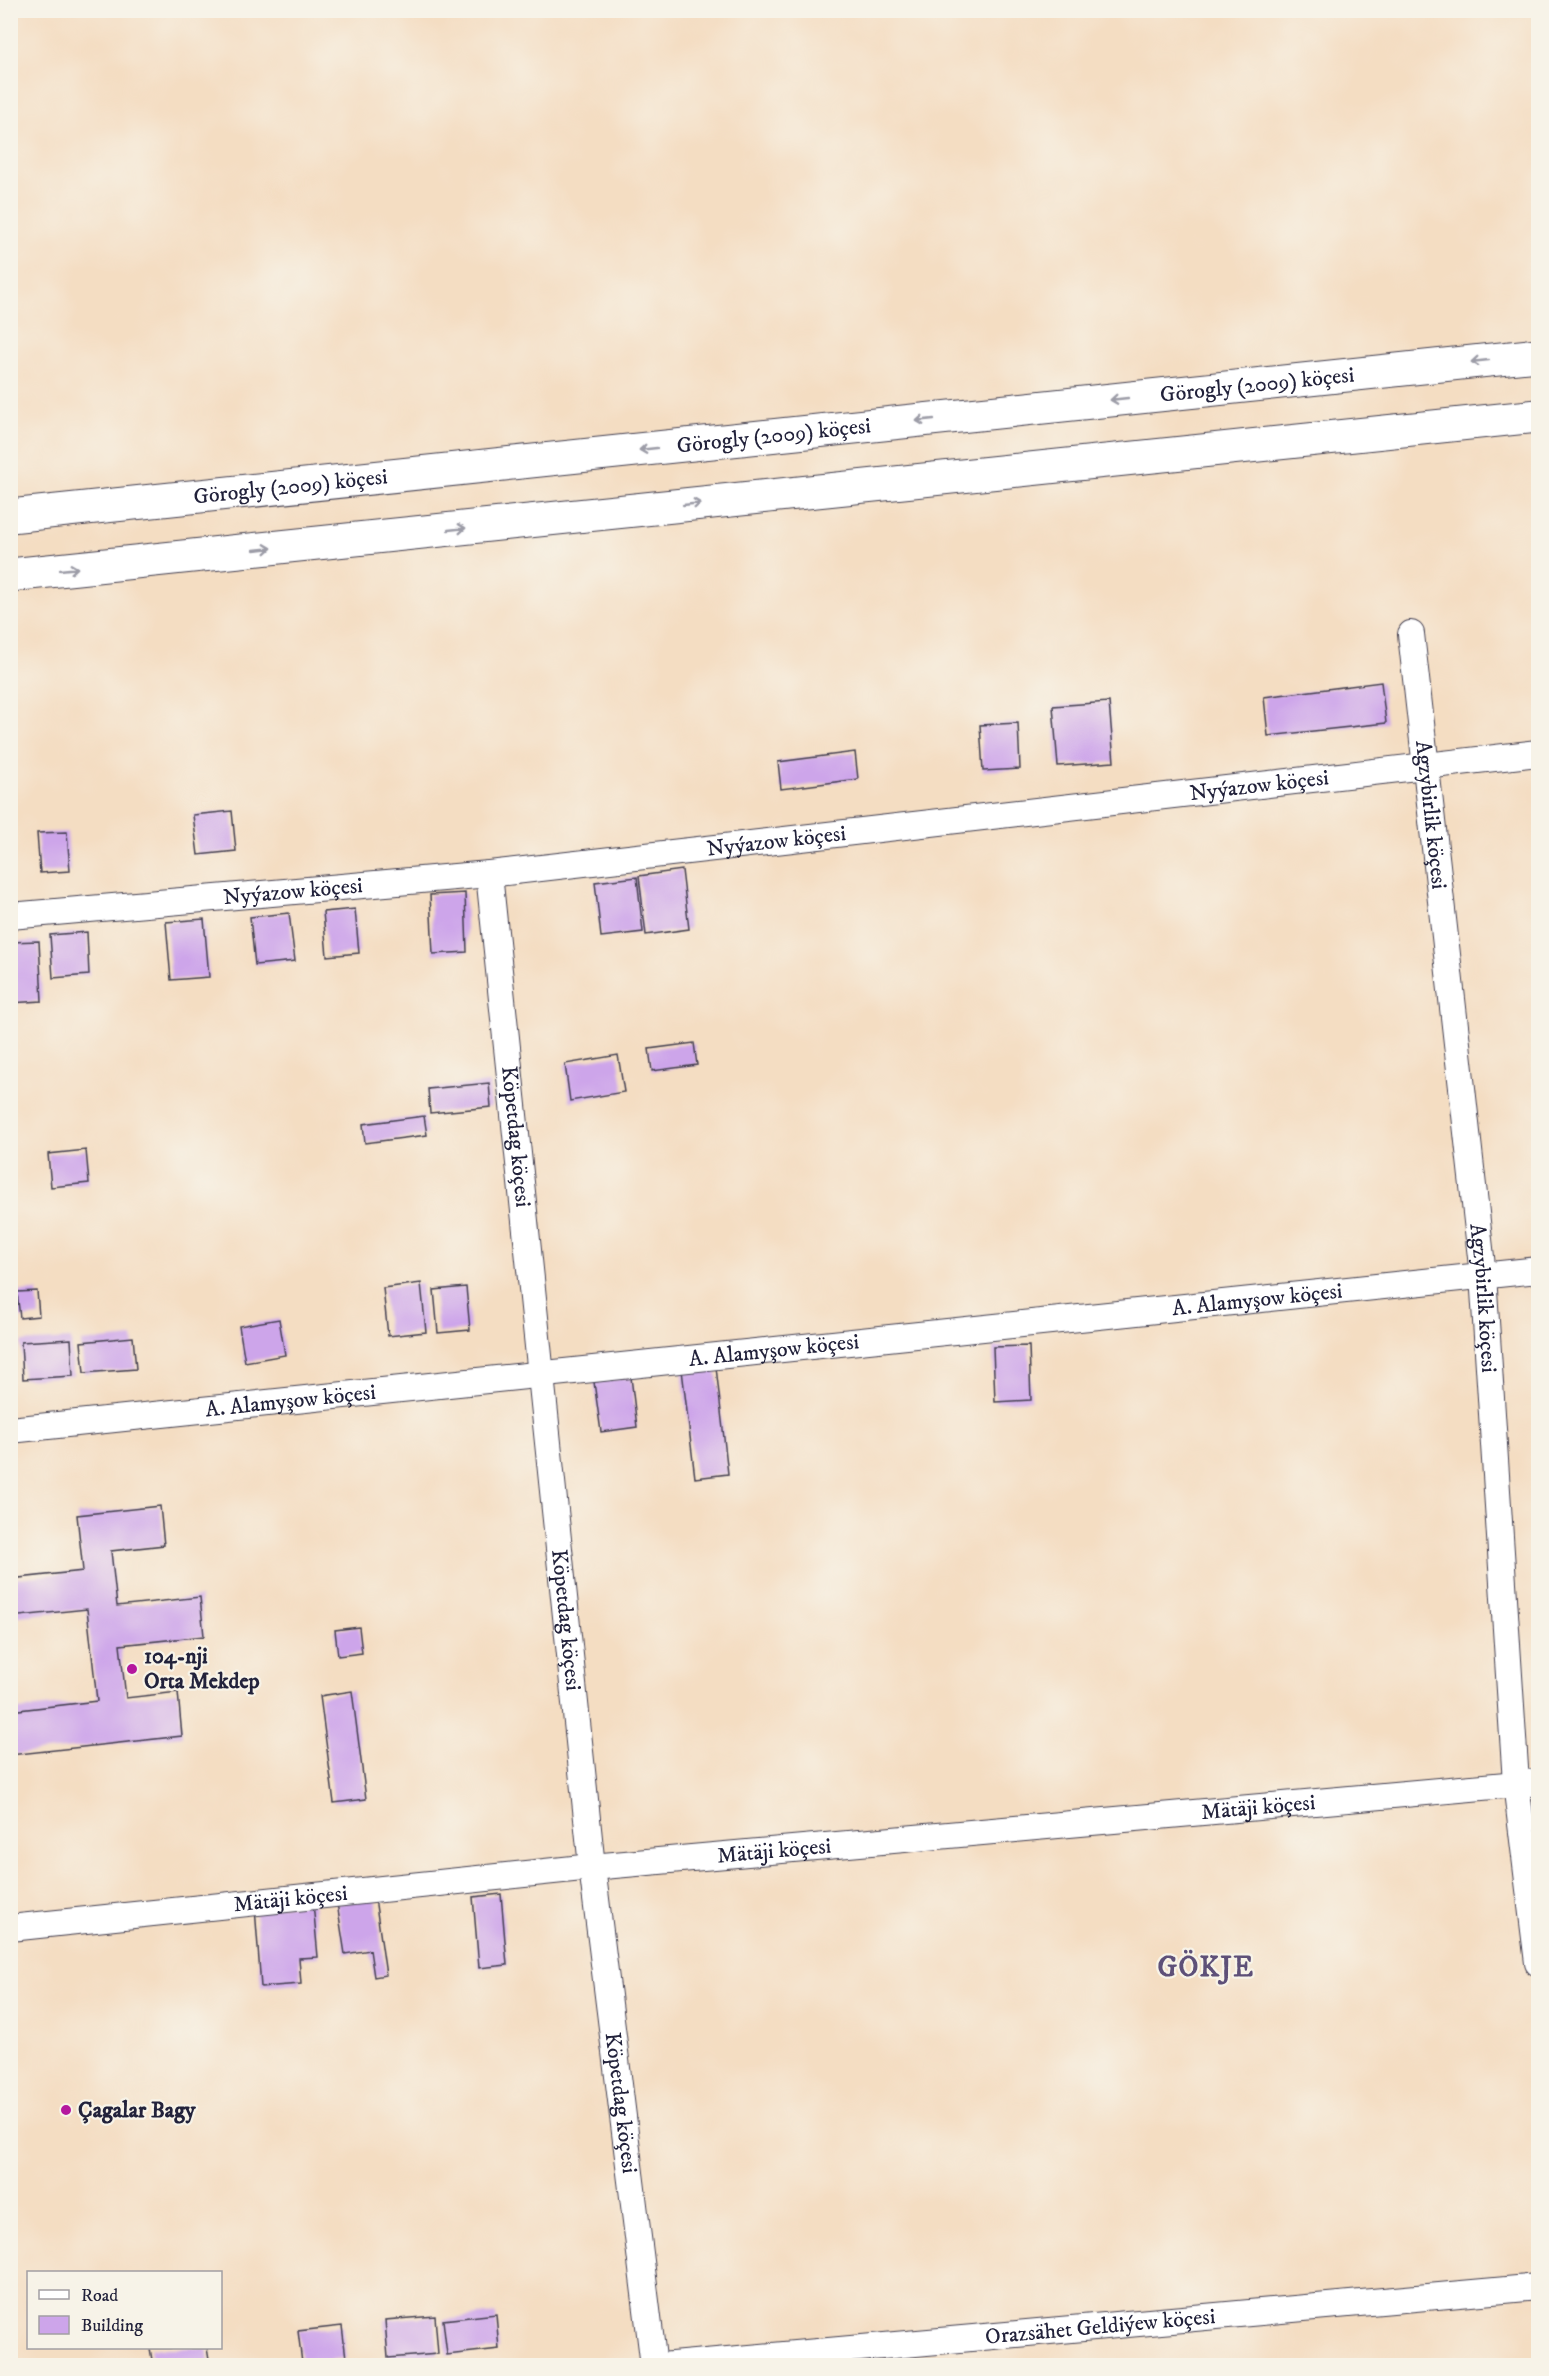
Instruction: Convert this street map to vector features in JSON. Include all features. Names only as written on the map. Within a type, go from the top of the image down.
[{"type":"main road","name":"Görogly (2009) köçesi","points":[[10,516],[1539,355]]},
{"type":"main road","points":[[10,575],[1539,417]]},
{"type":"street","name":"Agzybirlik köçesi","points":[[1411,634],[1484,1275],[1527,1782],[1539,1963]]},
{"type":"street","name":"Nyýazow köçesi","points":[[10,916],[489,874],[1539,753]]},
{"type":"street","name":"Köpetdag köçesi","points":[[489,874],[592,1867],[654,2366]]},
{"type":"street","name":"A. Alamyşow köçesi","points":[[10,1430],[1539,1270]]},
{"type":"street","name":"Mätäji köçesi","points":[[10,1928],[592,1867],[1527,1782]]},
{"type":"street","name":"Orazsähet Geldiýew köçesi","points":[[661,2366],[1539,2287]]},
{"type":"building","points":[[1381,682],[1386,723],[1268,736],[1264,697]]},
{"type":"building","points":[[1109,702],[1114,762],[1058,766],[1053,706]]},
{"type":"building","points":[[1018,723],[1020,769],[983,771],[980,725]]},
{"type":"building","points":[[855,752],[858,779],[781,789],[778,762]]},
{"type":"building","points":[[232,811],[236,851],[198,855],[193,815]]},
{"type":"building","points":[[67,832],[70,871],[40,873],[37,833]]},
{"type":"building","points":[[682,870],[689,929],[646,935],[639,876]]},
{"type":"building","points":[[637,877],[643,932],[601,937],[595,882]]},
{"type":"building","points":[[465,893],[467,952],[433,954],[430,895]]},
{"type":"building","points":[[355,909],[359,953],[327,956],[323,912]]},
{"type":"building","points":[[289,913],[295,961],[255,965],[250,917]]},
{"type":"building","points":[[204,919],[209,977],[171,980],[166,922]]},
{"type":"building","points":[[87,932],[89,975],[53,978],[50,935]]},
{"type":"building","points":[[39,941],[42,1001],[10,1003],[10,942]]},
{"type":"building","points":[[694,1043],[697,1065],[652,1071],[649,1049]]},
{"type":"building","points":[[618,1055],[624,1092],[570,1101],[565,1064]]},
{"type":"building","points":[[489,1083],[491,1107],[430,1113],[428,1089]]},
{"type":"building","points":[[424,1116],[427,1135],[365,1143],[363,1124]]},
{"type":"building","points":[[86,1150],[89,1183],[51,1187],[48,1154]]},
{"type":"building","points":[[421,1283],[426,1332],[388,1336],[383,1288]]},
{"type":"building","points":[[466,1287],[470,1330],[438,1333],[434,1290]]},
{"type":"building","points":[[37,1291],[39,1316],[20,1318],[17,1292]]},
{"type":"building","points":[[279,1319],[285,1355],[245,1362],[239,1326]]},
{"type":"building","points":[[133,1337],[136,1369],[84,1373],[81,1342]]},
{"type":"building","points":[[71,1339],[73,1376],[23,1379],[21,1342]]},
{"type":"building","points":[[1029,1346],[1031,1400],[995,1402],[993,1347]]},
{"type":"building","points":[[716,1367],[728,1474],[695,1478],[682,1370]]},
{"type":"building","points":[[631,1377],[637,1427],[601,1432],[594,1382]]},
{"type":"building","points":[[160,1506],[164,1545],[111,1551],[117,1606],[200,1597],[204,1636],[120,1645],[126,1698],[178,1692],[182,1736],[10,1755],[10,1711],[97,1701],[87,1609],[10,1617],[10,1579],[83,1571],[77,1515]]},
{"type":"building","points":[[359,1627],[362,1653],[338,1656],[335,1630]]},
{"type":"building","points":[[352,1691],[366,1799],[334,1803],[320,1696]]},
{"type":"building","points":[[501,1894],[507,1965],[479,1968],[473,1897]]},
{"type":"building","points":[[375,1898],[386,1975],[374,1977],[370,1950],[345,1954],[337,1903]]},
{"type":"building","points":[[313,1903],[318,1957],[299,1958],[301,1984],[261,1987],[255,1908]]},
{"type":"building","points":[[496,2314],[499,2349],[447,2355],[443,2320]]},
{"type":"building","points":[[435,2316],[438,2354],[388,2358],[385,2320]]},
{"type":"building","points":[[342,2326],[346,2358],[302,2363],[298,2331]]},
{"type":"building","points":[[150,2349],[207,2349],[210,2366],[153,2366]]},
{"type":"place","name":"104-nji Orta Mekdep","points":[[132,1669]]},
{"type":"place","name":"Çagalar Bagy","points":[[66,2110]]},
{"type":"district","name":"GÖKJE","points":[[1206,1967]]}]
